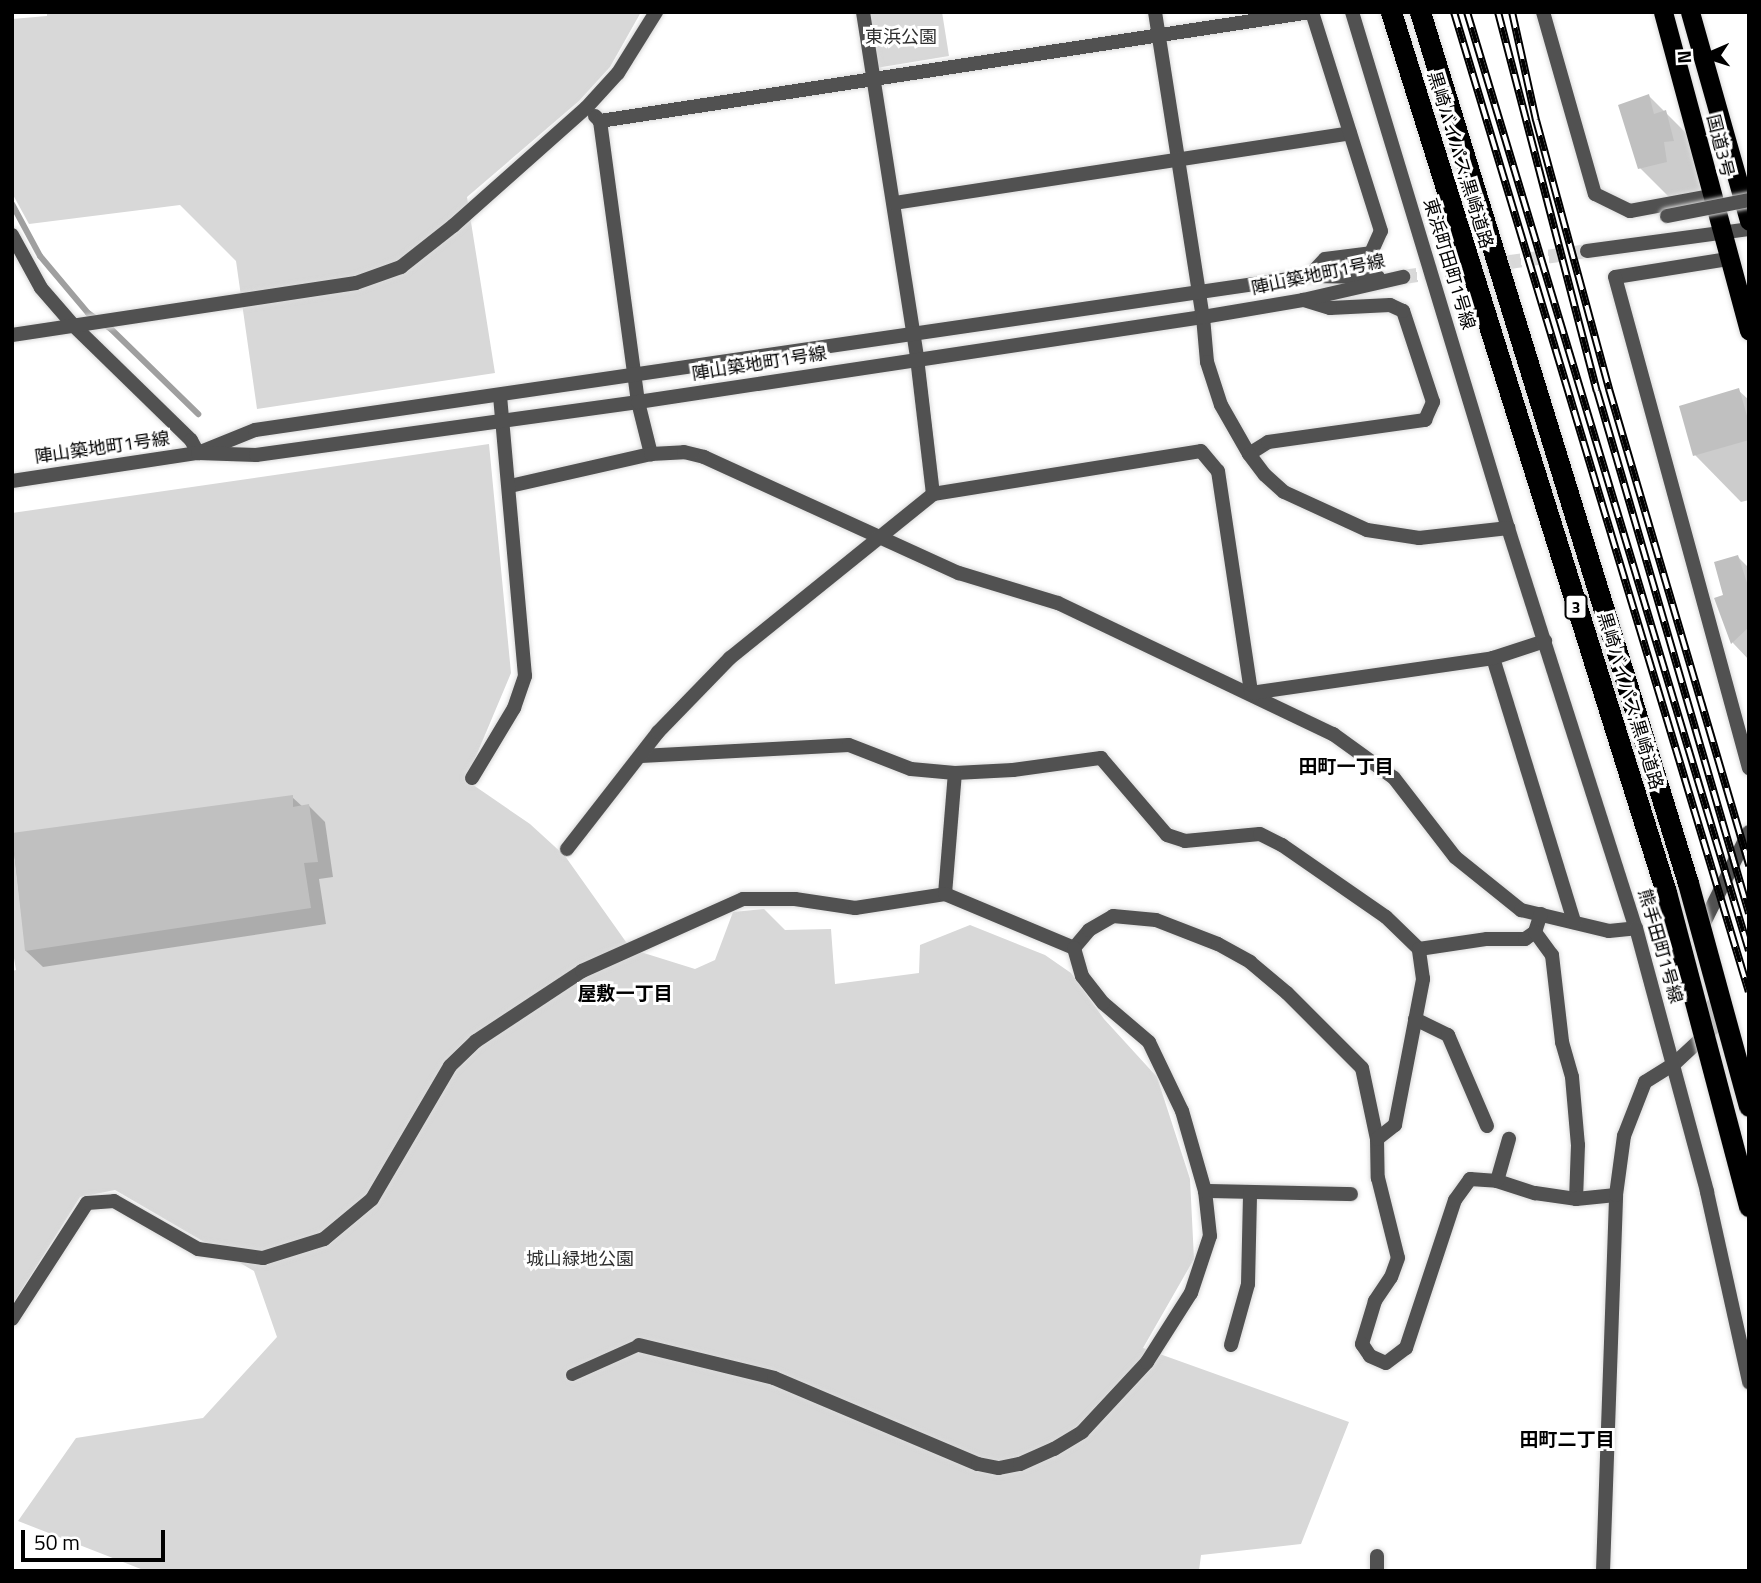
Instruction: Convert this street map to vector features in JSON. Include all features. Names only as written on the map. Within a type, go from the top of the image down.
[{"type":"highway","name":"黒崎バイパス;黒崎道路","points":[[1391,12],[1666,892],[1749,1206]]},
{"type":"highway","name":"黒崎バイパス;黒崎道路","points":[[1420,12],[1688,883],[1749,1106]]},
{"type":"highway","name":"国道3号","points":[[1663,12],[1710,196],[1749,331]]},
{"type":"highway","name":"国道3号","points":[[1690,12],[1749,221]]},
{"type":"street","points":[[12,335],[356,283],[401,267],[453,226],[586,108],[618,72],[656,12]]},
{"type":"street","points":[[863,12],[917,358],[933,494]]},
{"type":"street","points":[[1155,12],[1203,317],[1207,362],[1220,405],[1249,454],[1284,492],[1367,530],[1419,538],[1508,528]]},
{"type":"street","points":[[600,121],[1312,12],[1381,231],[1371,253],[1325,259],[1309,276]]},
{"type":"street","name":"東浜町田町1号線","points":[[1352,12],[1508,528]]},
{"type":"street","points":[[1543,12],[1595,194],[1630,211],[1710,196]]},
{"type":"street","points":[[586,108],[600,121],[637,377],[638,402],[651,454]]},
{"type":"street","points":[[894,203],[1350,133]]},
{"type":"street","points":[[1667,216],[1749,200]]},
{"type":"street","points":[[1587,251],[1749,229]]},
{"type":"street","points":[[12,235],[41,288],[191,440],[198,453]]},
{"type":"street","points":[[1728,259],[1615,277],[1749,768]]},
{"type":"street","name":"陣山築地町1号線","points":[[12,481],[198,453],[256,455],[638,402],[1203,317],[1303,300],[1403,277],[1309,276],[1199,291],[637,377],[255,430],[198,453]]},
{"type":"street","points":[[1249,454],[1268,442],[1425,420],[1433,402],[1402,311],[1391,305],[1330,308],[1303,300]]},
{"type":"street","points":[[472,778],[514,708],[525,676],[500,397]]},
{"type":"street","points":[[567,849],[599,804],[642,756],[658,732],[730,658],[933,494],[1201,451],[1218,471],[1251,692]]},
{"type":"street","points":[[510,486],[651,454],[684,452],[704,457],[959,573],[1058,603],[1251,692],[1333,734],[1394,778],[1418,813],[1455,857],[1521,910],[1609,931],[1636,928]]},
{"type":"street","name":"熊手田町1号線","points":[[1508,528],[1636,928],[1707,1192],[1749,1382]]},
{"type":"street","points":[[1251,692],[1493,658],[1545,641]]},
{"type":"street","points":[[1493,658],[1574,922]]},
{"type":"street","points":[[642,756],[849,745],[911,769],[955,773],[1013,770],[1101,758],[1167,835],[1185,841],[1260,834],[1282,845],[1386,917],[1419,948],[1423,979],[1395,1125],[1377,1139]]},
{"type":"street","points":[[945,894],[955,773]]},
{"type":"street","points":[[1603,1571],[1616,1195],[1623,1136],[1645,1082],[1674,1064],[1716,1025],[1696,951],[1705,916],[1749,832]]},
{"type":"street","points":[[12,1319],[87,1203],[114,1201],[198,1249],[263,1258],[324,1240],[372,1199],[450,1066],[476,1041],[582,971],[743,899],[795,899],[855,908],[945,894],[1074,948]]},
{"type":"street","points":[[1419,948],[1487,939],[1525,939],[1535,932],[1541,914]]},
{"type":"street","points":[[1074,948],[1089,930],[1113,916],[1156,920],[1218,944],[1250,962],[1287,993],[1362,1068],[1377,1139],[1378,1178],[1398,1258],[1391,1277],[1375,1301],[1362,1344],[1370,1356],[1386,1363],[1406,1348],[1455,1200],[1470,1180],[1497,1181],[1535,1193],[1576,1199],[1616,1195]]},
{"type":"street","points":[[1535,932],[1552,955],[1562,1042],[1572,1077],[1578,1145],[1576,1199]]},
{"type":"street","points":[[639,1345],[774,1378],[978,1464],[999,1468],[1020,1464],[1054,1449],[1082,1432],[1147,1362],[1191,1293],[1210,1236],[1206,1191],[1182,1111],[1149,1042],[1103,1003],[1082,976],[1074,948]]},
{"type":"street","points":[[1416,1019],[1448,1035],[1486,1126]]},
{"type":"street","points":[[1497,1181],[1509,1139]]},
{"type":"street","points":[[1206,1191],[1351,1194]]},
{"type":"street","points":[[1231,1345],[1248,1284],[1250,1193]]},
{"type":"lane","points":[[572,1375],[639,1345]]},
{"type":"green space","points":[[47,12],[641,12],[610,67],[579,101],[467,197],[495,373],[257,409],[236,261],[180,205],[29,224],[12,193],[12,19],[47,16]]},
{"type":"green space","name":"東浜公園","points":[[868,12],[942,12],[949,56],[876,68]]},
{"type":"green space","name":"城山緑地公園","points":[[489,444],[511,673],[466,780],[530,824],[565,856],[631,949],[695,969],[715,960],[733,912],[764,909],[785,930],[831,929],[835,984],[919,973],[920,945],[970,925],[1045,955],[1071,973],[1104,1019],[1157,1077],[1190,1179],[1194,1259],[1143,1348],[1349,1422],[1301,1544],[1201,1555],[1199,1571],[146,1571],[18,1521],[76,1438],[203,1418],[277,1337],[254,1271],[115,1190],[80,1197],[12,1305],[12,971],[16,970],[12,946],[12,513]]},
{"type":"building","points":[[1649,94],[1654,114],[1666,110],[1674,141],[1664,142],[1667,162],[1638,169],[1618,105]]},
{"type":"building","points":[[1739,388],[1749,423],[1749,440],[1693,456],[1679,406]]},
{"type":"building","points":[[1738,555],[1749,589],[1749,627],[1731,644],[1714,598],[1723,595],[1714,562]]},
{"type":"building","points":[[293,795],[293,807],[309,804],[318,862],[304,863],[311,908],[25,951],[12,833]]},
{"type":"waterway","points":[[12,204],[40,256],[88,313],[111,329],[198,414]]},
{"type":"tunnel","points":[[1403,277],[1587,251]]},
{"type":"railway","points":[[1454,12],[1749,992]]},
{"type":"railway","points":[[1467,12],[1749,951]]},
{"type":"railway","points":[[1498,12],[1597,391],[1749,913]]},
{"type":"railway","points":[[1512,12],[1536,120],[1609,389],[1749,866]]},
{"type":"district","name":"田町一丁目","points":[[1346,766]]},
{"type":"district","name":"屋敷一丁目","points":[[625,993]]},
{"type":"district","name":"田町二丁目","points":[[1567,1439]]}]
